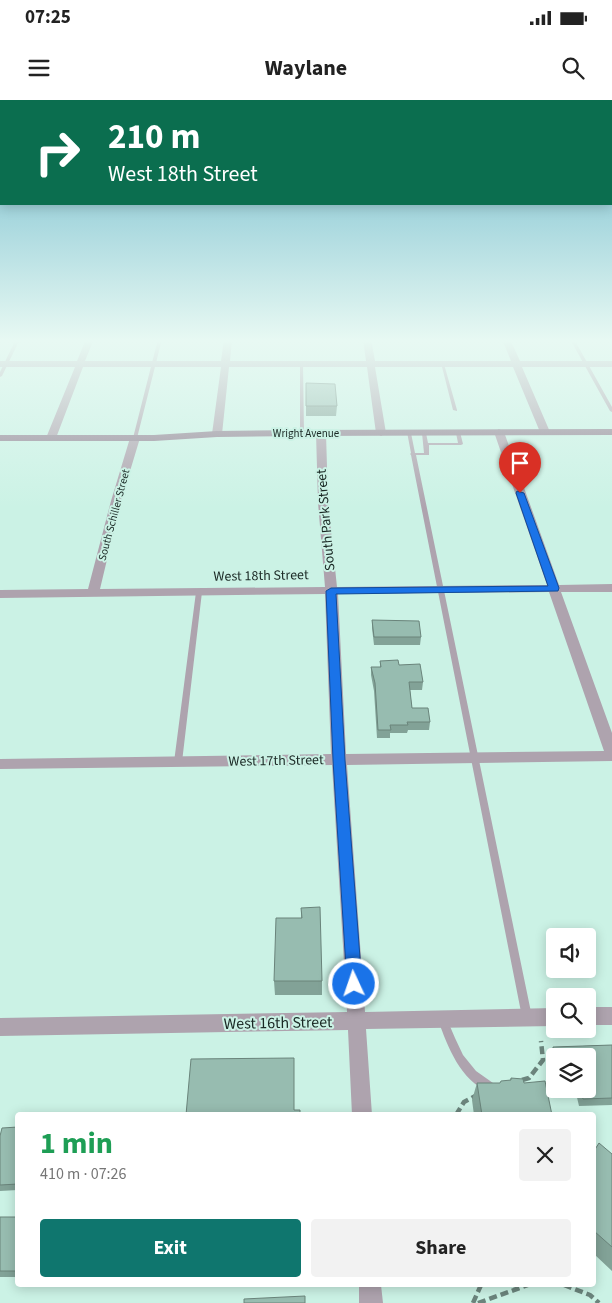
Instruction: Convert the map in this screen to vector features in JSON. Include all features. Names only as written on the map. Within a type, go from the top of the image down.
[{"type":"main road","name":"Wright Avenue","points":[[0,438],[135,438],[217,434],[409,433],[425,438],[458,433],[612,432]]},
{"type":"street","points":[[51,438],[68,395]]},
{"type":"street","points":[[217,434],[222,395]]},
{"type":"street","points":[[375,395],[381,433]]},
{"type":"street","points":[[529,395],[545,432]]},
{"type":"street","points":[[499,432],[612,755]]},
{"type":"street","name":"South Park Street","points":[[321,434],[323,502],[331,591],[339,760],[362,1112]]},
{"type":"street","name":"South Schiller Street","points":[[93,593],[116,500],[135,438]]},
{"type":"street","name":"West 18th Street","points":[[0,594],[612,588]]},
{"type":"street","name":"West 17th Street","points":[[0,764],[612,755]]},
{"type":"street","points":[[596,1016],[612,1016]]},
{"type":"street","name":"West 16th Street","points":[[0,1027],[356,1022],[546,1017]]},
{"type":"street","points":[[370,1287],[371,1303]]},
{"type":"lane","points":[[135,438],[146,395]]},
{"type":"lane","points":[[301,395],[302,433]]},
{"type":"lane","points":[[451,395],[455,410]]},
{"type":"lane","points":[[603,395],[612,411]]},
{"type":"lane","points":[[409,433],[439,590],[476,757],[527,1017]]},
{"type":"lane","points":[[412,454],[427,454],[425,438]]},
{"type":"lane","points":[[178,762],[199,592]]},
{"type":"lane","points":[[443,1020],[460,1060],[481,1082],[494,1089]]},
{"type":"path","points":[[457,1112],[460,1104],[471,1096],[489,1093],[494,1089],[504,1091],[511,1081],[529,1078],[543,1060],[541,1041]]},
{"type":"path","points":[[472,1303],[480,1287]]},
{"type":"path","points":[[478,1303],[522,1287]]},
{"type":"path","points":[[569,1287],[590,1295],[599,1303]]},
{"type":"building","points":[[306,395],[336,395],[337,406],[306,406]]},
{"type":"building","points":[[372,620],[419,621],[421,637],[374,637]]},
{"type":"building","points":[[398,660],[399,665],[420,664],[423,682],[409,682],[412,708],[428,708],[430,722],[407,722],[408,725],[390,725],[391,730],[378,730],[375,683],[371,667],[381,667],[380,661]]},
{"type":"building","points":[[320,907],[322,981],[274,981],[276,918],[302,918],[301,908]]},
{"type":"building","points":[[612,1045],[612,1098],[583,1099],[596,1098],[596,1048],[553,1047]]},
{"type":"building","points":[[294,1058],[294,1110],[300,1110],[300,1112],[186,1112],[191,1059]]},
{"type":"building","points":[[511,1078],[523,1079],[524,1083],[545,1081],[546,1098],[548,1098],[551,1112],[482,1112],[477,1083],[500,1083],[501,1081],[511,1080]]},
{"type":"building","points":[[15,1127],[15,1184],[0,1185],[0,1136],[2,1128]]},
{"type":"building","points":[[599,1143],[612,1154],[612,1247],[596,1233],[596,1148]]},
{"type":"building","points":[[0,1217],[15,1217],[15,1271],[0,1271]]},
{"type":"building","points":[[305,1296],[305,1303],[244,1303],[244,1299]]},
{"type":"route","points":[[354,984],[339,760],[331,591],[554,588],[520,493]]}]
